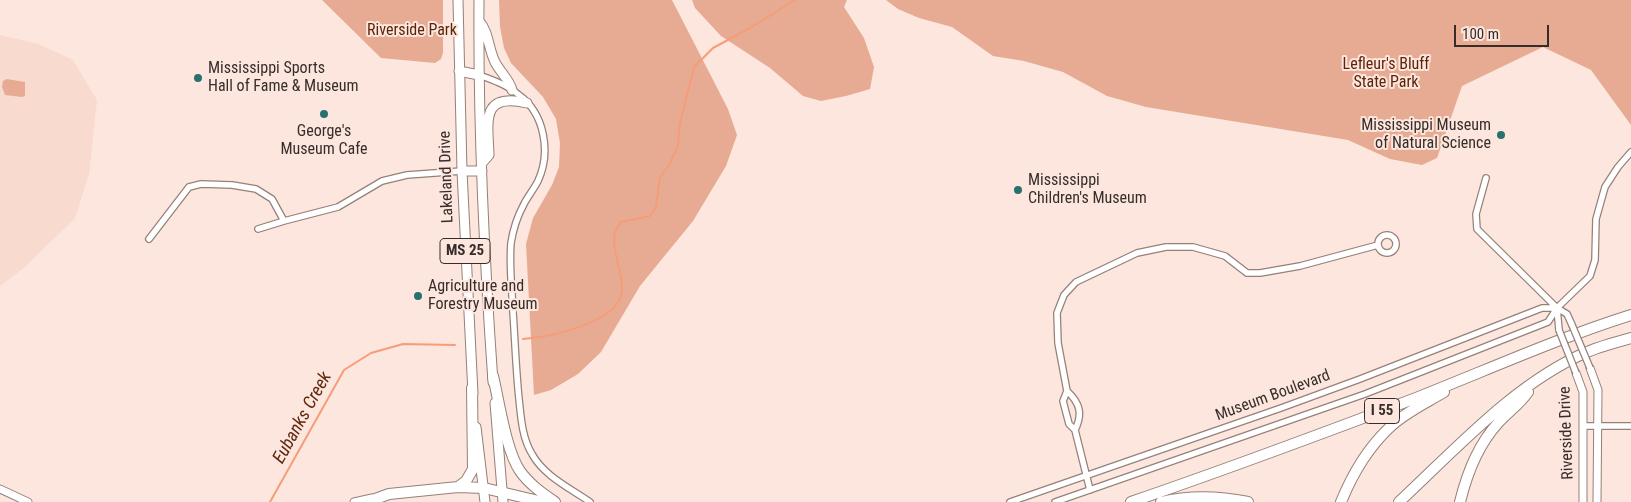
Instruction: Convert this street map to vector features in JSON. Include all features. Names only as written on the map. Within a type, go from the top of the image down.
[{"type":"highway","name":"Lakeland Drive","points":[[458,0],[462,171],[472,388],[485,502]]},
{"type":"highway","name":"MS 25","points":[[479,0],[479,74],[488,312],[502,498]]},
{"type":"highway","points":[[479,21],[486,28],[490,50],[501,71],[510,82],[512,90]]},
{"type":"highway","points":[[459,70],[479,74]]},
{"type":"highway","points":[[462,171],[482,167],[489,155],[488,123],[490,112],[494,106],[507,100],[527,103]]},
{"type":"highway","name":"I 55","points":[[1131,502],[1325,433],[1598,326],[1631,315]]},
{"type":"highway","points":[[1399,502],[1505,404],[1537,381],[1587,352],[1631,338]]},
{"type":"highway","points":[[493,376],[508,442],[518,469],[533,486],[555,502]]},
{"type":"highway","points":[[1341,502],[1361,463],[1390,426],[1468,377]]},
{"type":"highway","points":[[1460,502],[1474,460],[1484,440],[1498,423],[1526,396],[1537,381]]},
{"type":"highway","points":[[458,487],[466,481],[473,469],[472,388]]},
{"type":"highway","points":[[367,502],[389,494],[458,487],[484,488],[502,498],[543,502]]},
{"type":"highway","points":[[1160,502],[1172,499],[1209,496],[1248,502]]},
{"type":"street","points":[[479,74],[521,95],[534,111],[542,130],[545,148],[544,164],[538,181],[523,205],[511,243],[516,366],[522,420],[525,438],[532,454],[540,465],[547,473],[590,502]]},
{"type":"street","points":[[1486,178],[1476,214],[1477,230],[1557,308],[1590,276],[1595,260],[1596,220],[1605,188],[1618,167],[1631,152]]},
{"type":"street","points":[[258,229],[338,207],[382,181],[407,175],[462,171]]},
{"type":"street","points":[[149,238],[189,187],[201,184],[232,185],[256,189],[272,199],[284,221]]},
{"type":"street","points":[[1090,490],[1075,430],[1069,424],[1063,401],[1067,391],[1058,336],[1057,313],[1064,295],[1076,282],[1137,253],[1166,247],[1193,247],[1224,256],[1247,273],[1260,273],[1300,266],[1378,246]]},
{"type":"street","name":"Museum Boulevard","points":[[1010,502],[1342,386],[1542,308],[1557,308]]},
{"type":"street","name":"Museum Boulevard","points":[[1055,502],[1365,394],[1548,322],[1557,308]]},
{"type":"street","name":"Riverside Drive","points":[[1557,308],[1567,314],[1598,390],[1597,502]]},
{"type":"street","name":"Riverside Drive","points":[[1557,308],[1559,330],[1583,392],[1583,502]]},
{"type":"street","points":[[1067,391],[1076,399],[1080,420],[1075,430]]},
{"type":"street","points":[[1583,426],[1631,426]]},
{"type":"street","points":[[0,489],[28,502]]},
{"type":"street","points":[[354,502],[389,494]]},
{"type":"shaded area","points":[[0,35],[38,44],[73,60],[97,100],[89,174],[75,218],[25,267],[0,286]]},
{"type":"green space","name":"Riverside Park","points":[[322,0],[443,0],[443,53],[441,59],[435,63],[381,58]]},
{"type":"green space","points":[[499,0],[672,0],[728,109],[737,135],[726,166],[693,221],[640,286],[601,352],[578,374],[551,390],[534,395],[526,244],[533,218],[552,185],[559,167],[560,143],[556,119],[543,97],[511,63],[504,48],[500,27]]},
{"type":"green space","points":[[692,0],[847,0],[844,7],[864,38],[874,67],[870,89],[821,101],[803,96],[770,68],[721,36],[695,8]]},
{"type":"green space","name":"Lefleur's Bluff State Park","points":[[886,0],[1631,0],[1631,125],[1591,70],[1543,47],[1462,86],[1437,158],[1422,165],[1390,159],[1348,140],[1146,107],[1107,96],[1063,72],[1024,61],[993,56],[952,27],[919,18],[898,9]]},
{"type":"green space","points":[[7,79],[25,82],[25,96],[5,95],[2,87],[3,81]]},
{"type":"waterway","name":"Eubanks Creek","points":[[523,339],[549,335],[582,326],[609,311],[618,301],[622,290],[622,283],[615,247],[615,232],[621,222],[650,216],[656,207],[660,177],[669,165],[678,145],[680,123],[694,67],[713,48],[795,0]]},
{"type":"waterway","name":"Eubanks Creek","points":[[270,502],[344,370],[371,353],[403,344],[455,345]]},
{"type":"place","name":"Mississippi Sports Hall of Fame & Museum","points":[[198,78]]},
{"type":"place","name":"George's Museum Cafe","points":[[324,114]]},
{"type":"place","name":"Mississippi Museum of Natural Science","points":[[1501,135]]},
{"type":"place","name":"Mississippi Children's Museum","points":[[1018,190]]},
{"type":"place","name":"Agriculture and Forestry Museum","points":[[418,296]]}]
